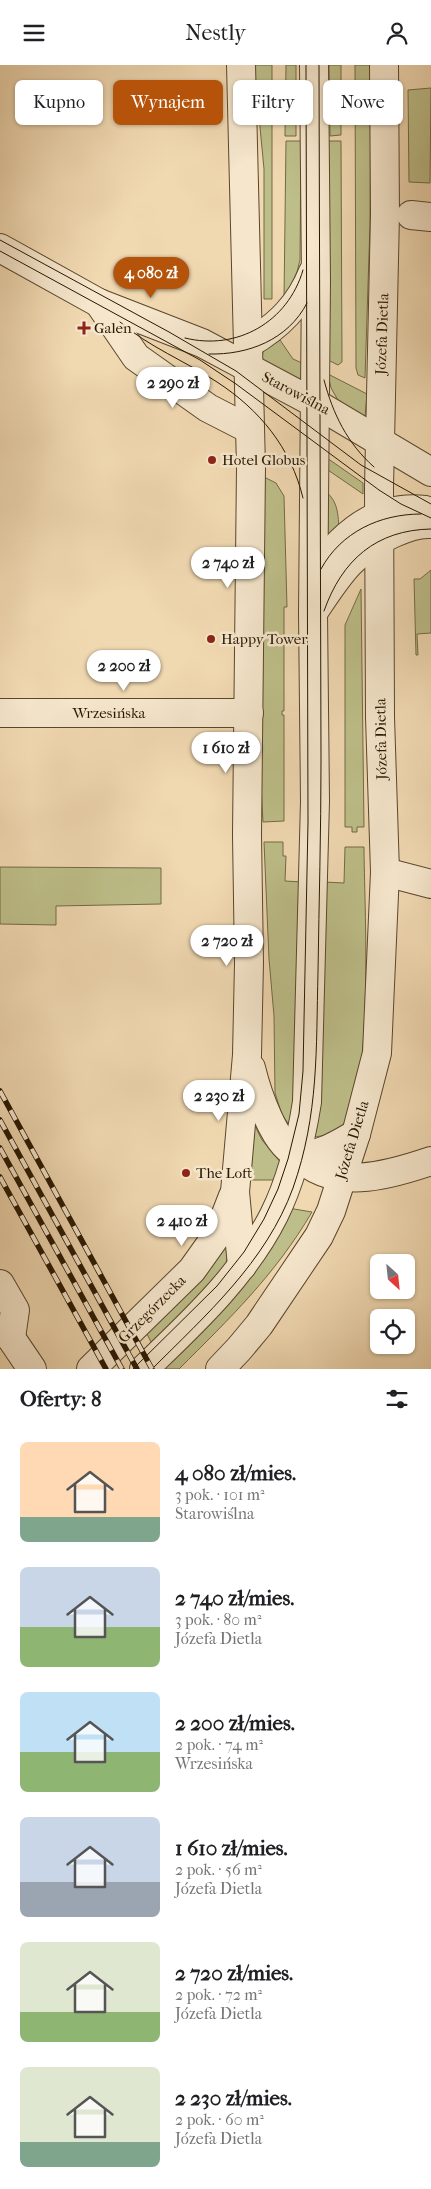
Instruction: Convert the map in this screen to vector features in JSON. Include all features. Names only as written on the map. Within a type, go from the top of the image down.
[{"type":"street","points":[[241,65],[251,467],[246,871],[249,963],[247,1055],[234,1192],[242,1266]]},
{"type":"street","points":[[144,1369],[216,1296],[242,1266],[274,1216],[296,1154],[304,1123],[309,1066],[315,801],[313,613],[316,266],[314,65]]},
{"type":"street","name":"Józefa Dietla","points":[[220,1369],[240,1349],[259,1325],[319,1236],[331,1211],[356,1134],[377,1053],[385,872],[380,717],[380,443],[385,214],[384,65]]},
{"type":"street","name":"Starowiślna","points":[[0,248],[100,303],[202,343],[248,357],[315,403],[431,472]]},
{"type":"street","points":[[248,357],[289,313],[307,288],[316,266]]},
{"type":"street","name":"Starowiślna","points":[[100,303],[136,357],[208,408],[250,429]]},
{"type":"street","points":[[314,575],[346,536],[380,527],[406,528],[429,515],[380,481]]},
{"type":"street","points":[[313,613],[333,582],[380,527]]},
{"type":"street","name":"Wrzesińska","points":[[0,713],[249,713]]},
{"type":"street","points":[[385,872],[431,884]]},
{"type":"street","points":[[247,1055],[255,1085],[271,1124],[290,1151],[296,1154],[306,1165],[318,1171],[341,1177],[374,1177],[431,1161]]},
{"type":"street","points":[[296,1154],[318,1153],[356,1134]]},
{"type":"street","name":"Grzegórzecka","points":[[91,1369],[192,1270],[219,1232],[228,1213],[234,1192]]},
{"type":"street","points":[[0,1284],[15,1310],[6,1341],[32,1369]]},
{"type":"green space","points":[[254,65],[272,65],[272,80],[255,80]]},
{"type":"green space","points":[[286,65],[296,65],[296,80],[286,80]]},
{"type":"green space","points":[[329,65],[341,65],[341,80],[329,80]]},
{"type":"green space","points":[[355,65],[371,65],[371,80],[355,80]]},
{"type":"green space","points":[[431,88],[430,183],[409,182],[408,90]]},
{"type":"green space","points":[[260,125],[272,125],[272,299],[264,299],[264,169]]},
{"type":"green space","points":[[285,125],[296,125],[296,136],[285,136]]},
{"type":"green space","points":[[330,125],[341,125],[341,135],[330,136]]},
{"type":"green space","points":[[355,125],[371,125],[370,224],[365,378],[358,375],[356,368]]},
{"type":"green space","points":[[286,141],[301,141],[300,260],[297,272],[284,299]]},
{"type":"green space","points":[[324,141],[341,141],[342,362],[338,365],[326,359]]},
{"type":"green space","points":[[280,340],[293,359],[302,363],[301,379],[299,380],[262,360],[263,351]]},
{"type":"green space","points":[[328,374],[367,394],[365,417],[339,402],[331,388]]},
{"type":"green space","points":[[327,458],[363,483],[363,494],[325,468]]},
{"type":"green space","points":[[264,477],[276,483],[284,496],[287,607],[284,607],[284,711],[282,711],[282,715],[284,715],[284,821],[263,822],[261,785]]},
{"type":"green space","points":[[325,491],[334,501],[336,507],[339,539],[328,551]]},
{"type":"green space","points":[[431,570],[431,633],[417,634],[418,655],[416,655],[414,579],[420,579]]},
{"type":"green space","points":[[361,589],[364,827],[357,827],[357,832],[352,832],[352,827],[345,827],[345,625]]},
{"type":"green space","points":[[264,842],[283,842],[283,856],[286,856],[285,881],[302,882],[297,1091],[290,1126],[282,1115],[275,1093],[274,1016],[269,959]]},
{"type":"green space","points":[[345,847],[364,847],[366,993],[360,1074],[353,1105],[343,1125],[329,1134],[313,1137],[324,882],[344,883]]},
{"type":"green space","points":[[0,867],[161,868],[161,904],[56,906],[56,925],[0,924]]},
{"type":"green space","points":[[254,1124],[262,1140],[282,1164],[276,1180],[251,1180],[252,1125]]},
{"type":"green space","points":[[288,1208],[312,1212],[283,1256],[251,1295],[179,1369],[166,1369],[163,1364]]},
{"type":"green space","points":[[225,1247],[230,1248],[224,1270],[152,1344],[146,1332],[211,1268]]},
{"type":"tram line","points":[[133,1369],[217,1286],[244,1252],[264,1219],[278,1189],[288,1159],[299,1114],[303,1071],[308,822],[306,65]]},
{"type":"tram line","points":[[152,1369],[233,1286],[267,1240],[293,1188],[308,1134],[312,1107],[317,1028],[321,787],[319,65]]},
{"type":"tram line","points":[[0,240],[169,332],[236,371],[361,465],[431,504]]},
{"type":"tram line","points":[[0,251],[200,360],[236,384],[379,490],[401,504],[431,518]]},
{"type":"tram line","points":[[185,338],[204,341],[223,340],[241,336],[258,328],[273,318],[286,304],[296,288],[303,270]]},
{"type":"tram line","points":[[209,354],[238,352],[266,343],[289,327],[307,303]]},
{"type":"tram line","points":[[120,322],[143,339],[205,374],[247,405],[272,432],[282,447],[291,463],[303,498]]},
{"type":"tram line","points":[[324,380],[342,427],[356,448],[374,467]]},
{"type":"tram line","points":[[321,569],[339,545],[363,528],[391,517],[421,514]]},
{"type":"tram line","points":[[324,611],[341,577],[351,563],[364,551],[394,535],[431,529]]},
{"type":"railway","points":[[0,1091],[152,1369]]},
{"type":"railway","points":[[0,1120],[137,1369]]},
{"type":"railway","points":[[0,1148],[122,1369]]},
{"type":"railway","points":[[0,1177],[106,1369]]},
{"type":"place","name":"Galen","points":[[84,328]]},
{"type":"place","name":"Hotel Globus","points":[[212,460]]},
{"type":"place","name":"Happy Tower","points":[[211,639]]},
{"type":"place","name":"The Loft","points":[[186,1173]]}]
